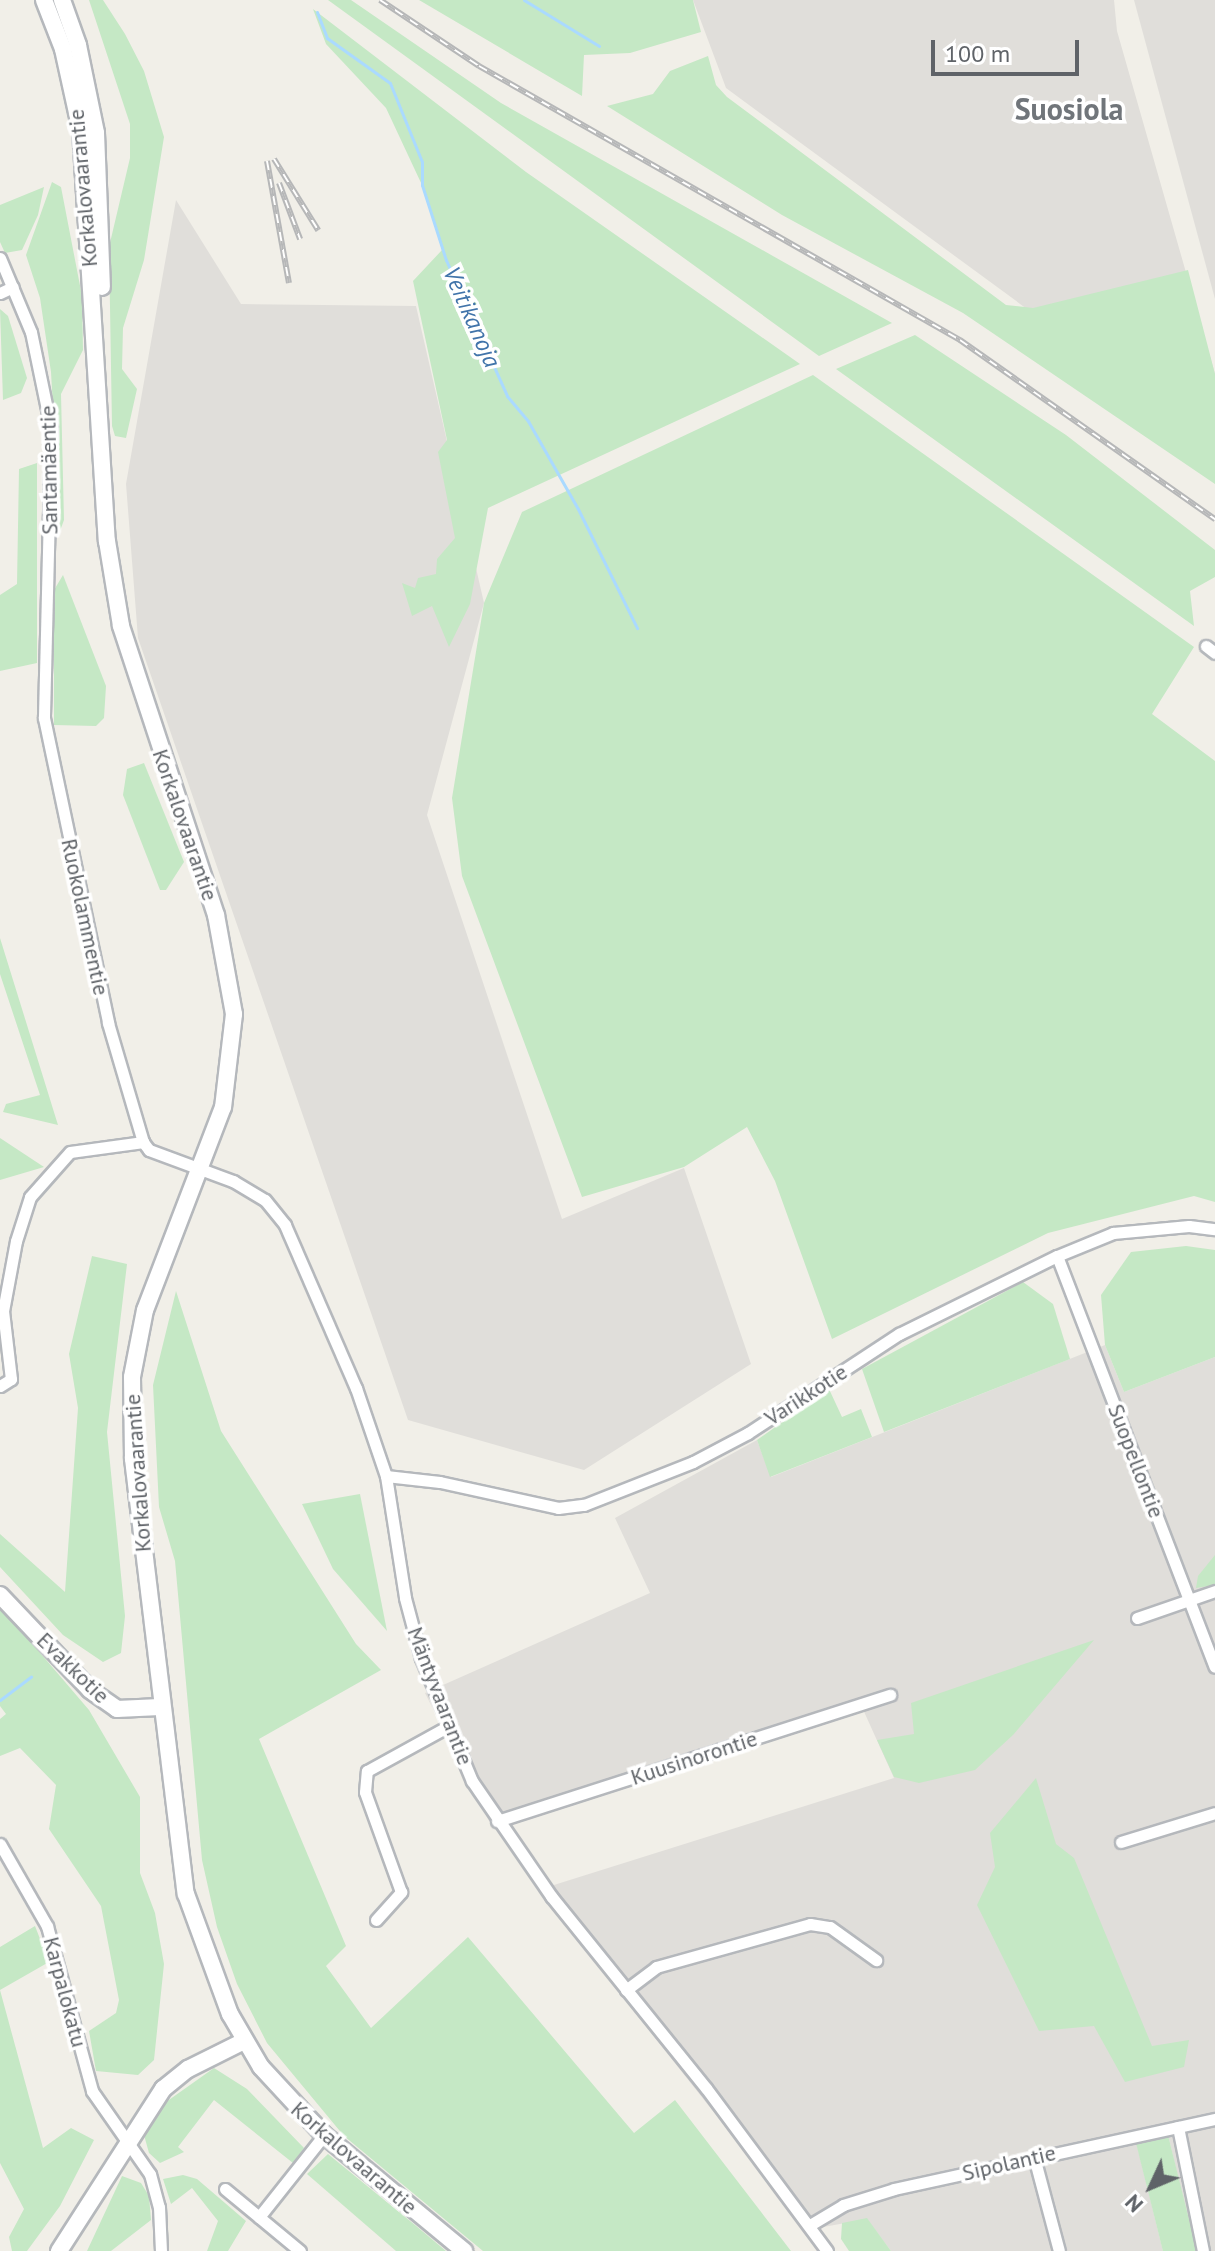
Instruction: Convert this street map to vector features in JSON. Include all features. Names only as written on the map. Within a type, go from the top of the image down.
[{"type":"street","name":"Korkalovaarantie","points":[[44,0],[71,76],[81,131],[107,541],[121,626],[216,915],[234,1014],[223,1107],[203,1169],[145,1310],[132,1377],[133,1459],[160,1707],[186,1894],[244,2041],[292,2106],[464,2251]]},
{"type":"street","name":"Korkalovaarantie","points":[[62,0],[78,45],[96,133],[102,241],[97,380]]},
{"type":"street","name":"Santamäentie","points":[[0,258],[13,287],[48,392],[51,429],[45,690]]},
{"type":"street","points":[[0,293],[13,287]]},
{"type":"street","name":"Ruokolammentie","points":[[45,690],[50,748],[104,1008],[143,1142]]},
{"type":"street","points":[[0,1386],[11,1379],[3,1311],[30,1197],[70,1152],[143,1142]]},
{"type":"street","name":"Mäntyvaarantie","points":[[143,1142],[175,1162],[203,1169],[265,1200],[285,1225],[356,1388],[386,1476],[405,1598],[447,1727],[497,1821],[827,2251]]},
{"type":"street","name":"Varikkotie","points":[[386,1476],[440,1482],[558,1508],[584,1505],[693,1462],[748,1433],[899,1334],[1057,1256],[1113,1233],[1189,1226],[1215,1229]]},
{"type":"street","name":"Suopellontie","points":[[1057,1256],[1215,1667]]},
{"type":"street","points":[[1137,1618],[1215,1591]]},
{"type":"street","name":"Evakkotie","points":[[0,1595],[90,1690],[117,1709],[160,1707]]},
{"type":"street","name":"Kuusinorontie","points":[[497,1821],[890,1695]]},
{"type":"street","points":[[376,1920],[401,1892],[365,1792],[367,1771],[447,1727]]},
{"type":"street","points":[[1121,1842],[1215,1813]]},
{"type":"street","name":"Karpalokatu","points":[[0,1844],[47,1926],[92,2091],[150,2174],[157,2196],[161,2251]]},
{"type":"street","points":[[0,1870],[12,1862]]},
{"type":"street","points":[[626,1990],[656,1967],[810,1924],[830,1927],[876,1960]]},
{"type":"street","points":[[59,2251],[127,2140],[163,2089],[188,2069],[244,2041]]},
{"type":"street","name":"Sipolantie","points":[[810,2225],[864,2197],[1215,2119]]},
{"type":"street","points":[[1178,2127],[1203,2251]]},
{"type":"street","points":[[259,2217],[324,2135]]},
{"type":"street","points":[[1034,2157],[1059,2251]]},
{"type":"street","points":[[225,2189],[300,2251]]},
{"type":"shaded area","points":[[693,0],[1114,0],[1117,31],[1215,374],[1215,447],[726,88]]},
{"type":"shaded area","points":[[1134,0],[1215,0],[1215,299]]},
{"type":"shaded area","points":[[176,200],[241,304],[416,306],[484,603],[427,815],[562,1219],[684,1168],[751,1364],[584,1470],[408,1420],[138,638],[126,484]]},
{"type":"shaded area","points":[[1105,1345],[1124,1392],[1215,1357],[1215,2251],[1196,2251],[1168,2135],[1136,2141],[1163,2251],[891,2251],[867,2219],[807,2230],[538,1890],[894,1778],[861,1705],[489,1821],[425,1693],[650,1593],[615,1518],[757,1440],[771,1477]]},
{"type":"green space","points":[[89,0],[103,0],[125,34],[144,71],[164,137],[144,260],[123,328],[122,369],[137,389],[126,438],[115,436],[112,426],[109,247],[130,158],[130,124]]},
{"type":"green space","points":[[328,0],[351,0],[501,103],[892,323],[819,356]]},
{"type":"green space","points":[[419,0],[693,0],[701,32],[630,53],[584,55],[582,96]]},
{"type":"green space","points":[[313,9],[526,172],[800,364],[488,508],[470,604],[449,647],[432,606],[412,616],[402,583],[415,588],[418,578],[436,574],[437,559],[455,538],[438,452],[447,440],[413,281],[442,250],[422,185],[386,108],[326,44]]},
{"type":"green space","points":[[708,56],[716,85],[727,97],[1006,305],[1033,308],[1188,270],[1215,374],[1215,484],[963,313],[782,215],[607,106],[653,94],[670,71]]},
{"type":"green space","points":[[52,182],[61,187],[82,296],[83,350],[61,394],[64,520],[60,531],[51,372],[40,298],[26,255]]},
{"type":"green space","points":[[44,187],[38,215],[22,250],[5,253],[0,242],[0,205]]},
{"type":"green space","points":[[0,309],[8,316],[27,378],[21,393],[3,400]]},
{"type":"green space","points":[[915,335],[1066,435],[1215,550],[1215,577],[1190,591],[1194,626],[836,369]]},
{"type":"green space","points":[[813,375],[1194,647],[1152,714],[1215,761],[1215,1202],[1194,1196],[1048,1233],[832,1339],[775,1181],[747,1127],[684,1167],[582,1197],[462,876],[452,798],[484,603],[522,512]]},
{"type":"green space","points":[[37,463],[37,663],[0,671],[0,595],[17,584],[19,469]]},
{"type":"green space","points":[[63,575],[106,686],[104,718],[96,726],[54,725],[54,590]]},
{"type":"green space","points":[[144,763],[184,862],[166,890],[160,890],[123,795],[127,769]]},
{"type":"green space","points":[[0,938],[58,1125],[3,1112],[6,1104],[40,1095],[0,974]]},
{"type":"green space","points":[[0,1138],[44,1167],[0,1180]]},
{"type":"green space","points":[[1186,1246],[1215,1250],[1215,1357],[1124,1392],[1105,1345],[1101,1295],[1131,1252]]},
{"type":"green space","points":[[92,1256],[127,1264],[107,1432],[125,1616],[121,1653],[103,1662],[63,1635],[0,1567],[0,1534],[65,1592],[78,1408],[69,1354]]},
{"type":"green space","points":[[1023,1282],[1053,1304],[1070,1359],[884,1432],[862,1369]]},
{"type":"green space","points":[[176,1291],[221,1431],[356,1644],[381,1670],[259,1739],[346,1946],[326,1966],[371,2028],[468,1937],[634,2133],[675,2100],[791,2251],[483,2251],[344,2136],[267,2043],[237,1984],[217,1927],[202,1860],[175,1561],[159,1507],[153,1385]]},
{"type":"green space","points":[[829,1389],[842,1417],[861,1409],[872,1437],[770,1477],[757,1440]]},
{"type":"green space","points":[[360,1494],[387,1631],[333,1569],[302,1504]]},
{"type":"green space","points":[[1215,1555],[1215,1585],[1196,1588],[1198,1576]]},
{"type":"green space","points":[[0,1606],[89,1710],[140,1797],[140,1873],[155,1913],[164,1964],[154,2060],[138,2075],[96,2071],[89,2031],[116,2013],[119,2000],[101,1906],[49,1829],[56,1785],[20,1748],[0,1756],[0,1719],[6,1714],[0,1706]]},
{"type":"green space","points":[[1094,1640],[1013,1735],[975,1770],[919,1783],[894,1777],[877,1740],[914,1734],[911,1703]]},
{"type":"green space","points":[[1036,1778],[1056,1844],[1074,1858],[1152,2046],[1189,2040],[1184,2067],[1125,2082],[1094,2026],[1039,2031],[977,1905],[995,1867],[990,1833]]},
{"type":"green space","points":[[35,1926],[49,1962],[0,1990],[0,1947]]},
{"type":"green space","points":[[0,1990],[43,2148],[71,2128],[94,2140],[60,2206],[27,2251],[12,2251],[9,2237],[24,2209],[0,2163]]},
{"type":"green space","points":[[214,2068],[247,2089],[304,2148],[293,2163],[214,2100],[178,2147],[184,2152],[160,2163],[149,2153],[144,2135],[166,2102]]},
{"type":"green space","points":[[1168,2135],[1197,2250],[1163,2251],[1136,2143]]},
{"type":"green space","points":[[328,2154],[446,2251],[396,2251],[307,2174]]},
{"type":"green space","points":[[183,2175],[197,2179],[246,2221],[228,2251],[207,2251],[218,2221],[192,2188],[171,2204],[163,2179]]},
{"type":"green space","points":[[122,2176],[141,2183],[149,2196],[151,2220],[111,2251],[87,2251]]},
{"type":"green space","points":[[867,2218],[891,2251],[849,2251],[841,2239],[842,2223]]},
{"type":"waterway","points":[[524,0],[599,46]]},
{"type":"waterway","name":"Veitikanoja","points":[[317,12],[327,38],[390,83],[422,162],[422,185],[446,260],[507,396],[528,421],[578,509],[637,628]]},
{"type":"waterway","points":[[0,1700],[31,1677]]},
{"type":"railway","points":[[380,0],[479,66],[960,340],[1215,519]]},
{"type":"railway","points":[[274,159],[318,230]]},
{"type":"railway","points":[[267,161],[289,283]]},
{"type":"railway","points":[[279,183],[300,239]]},
{"type":"district","name":"Suosiola","points":[[1069,109]]}]
